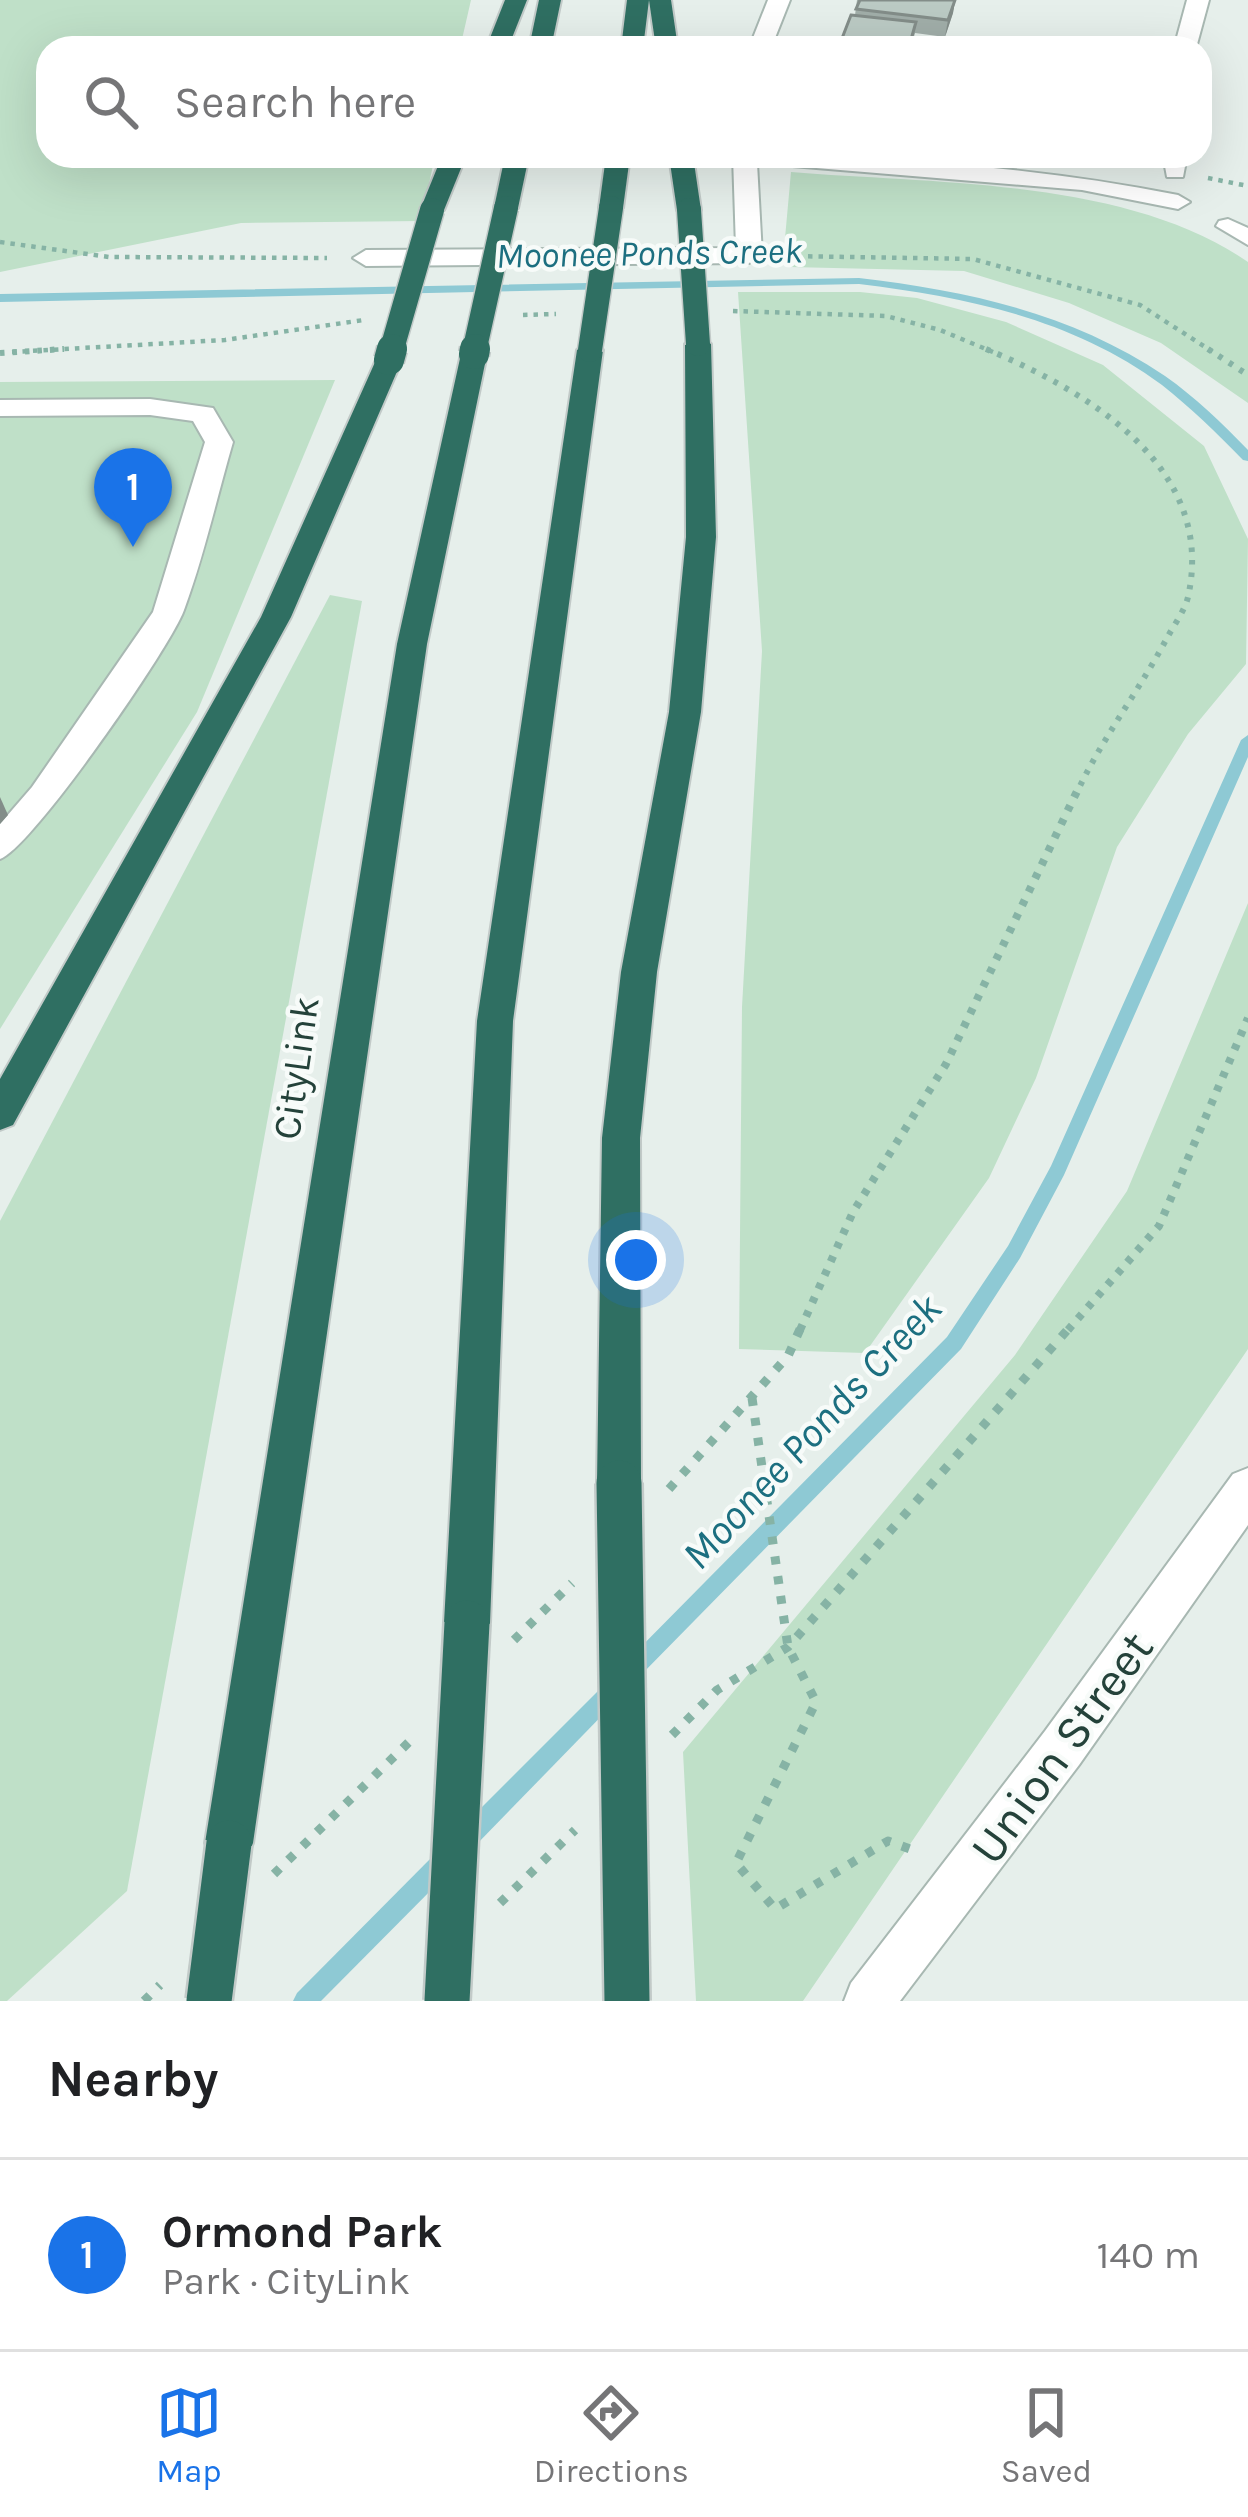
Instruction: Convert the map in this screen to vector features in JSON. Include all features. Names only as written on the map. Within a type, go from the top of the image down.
[{"type":"highway","points":[[502,36],[516,0]]},
{"type":"highway","points":[[542,36],[550,0]]},
{"type":"highway","points":[[634,36],[638,0]]},
{"type":"highway","points":[[660,0],[665,36]]},
{"type":"highway","points":[[0,1114],[276,617],[388,360],[449,168]]},
{"type":"highway","name":"CityLink","points":[[209,2001],[412,644],[514,168]]},
{"type":"highway","points":[[447,2001],[495,1021],[616,168]]},
{"type":"highway","points":[[627,2001],[619,1483],[621,1138],[639,972],[685,712],[701,537],[698,344],[683,168]]},
{"type":"street","points":[[765,36],[779,0]]},
{"type":"street","points":[[1188,36],[1198,0]]},
{"type":"street","points":[[366,258],[749,255],[745,168]]},
{"type":"street","points":[[903,168],[1082,183],[1178,202]]},
{"type":"street","points":[[0,408],[150,407],[203,414],[219,442],[168,614],[44,796],[0,845]]},
{"type":"street","name":"Union Street","points":[[869,2001],[970,1873],[1248,1489]]},
{"type":"path","points":[[0,242],[109,257],[366,258]]},
{"type":"path","points":[[749,255],[973,259],[1140,305],[1248,375]]},
{"type":"path","points":[[788,1647],[1159,1226],[1248,1018]]},
{"type":"path","points":[[752,1397],[788,1647],[816,1702],[736,1863],[776,1909],[888,1841],[970,1873]]},
{"type":"green space","points":[[0,0],[471,0],[463,36],[36,36],[36,168],[432,168],[421,221],[241,223],[0,272]]},
{"type":"green space","points":[[791,172],[1027,190],[1145,214],[1199,235],[1248,262],[1248,403],[1161,343],[1069,303],[964,271],[790,267],[785,238]]},
{"type":"green space","points":[[738,292],[860,292],[917,298],[1006,322],[1103,365],[1204,446],[1248,539],[1246,664],[1188,734],[1117,847],[1036,1078],[989,1178],[865,1353],[739,1349],[742,1007],[762,651]]},
{"type":"green space","points":[[335,380],[197,712],[0,1029],[0,382]]},
{"type":"green space","points":[[330,595],[362,601],[127,1891],[7,2001],[0,2001],[0,1221]]},
{"type":"green space","points":[[1248,903],[1248,1349],[803,2001],[696,2001],[683,1752],[1015,1355],[1127,1191]]},
{"type":"building","points":[[860,0],[955,0],[948,20],[856,9]]},
{"type":"building","points":[[851,15],[916,22],[912,36],[843,36]]},
{"type":"waterway","name":"Moonee Ponds Creek","points":[[0,298],[859,281],[917,288],[1023,311],[1119,352],[1207,415],[1248,457]]},
{"type":"waterway","name":"Moonee Ponds Creek","points":[[631,1671],[954,1343],[1014,1252],[1058,1170],[1248,740]]},
{"type":"waterway","name":"Moonee Ponds Creek","points":[[467,1838],[613,1690]]},
{"type":"waterway","name":"Moonee Ponds Creek","points":[[305,2001],[444,1861]]},
{"type":"place","name":"Ormond Park","points":[[133,547]]}]
